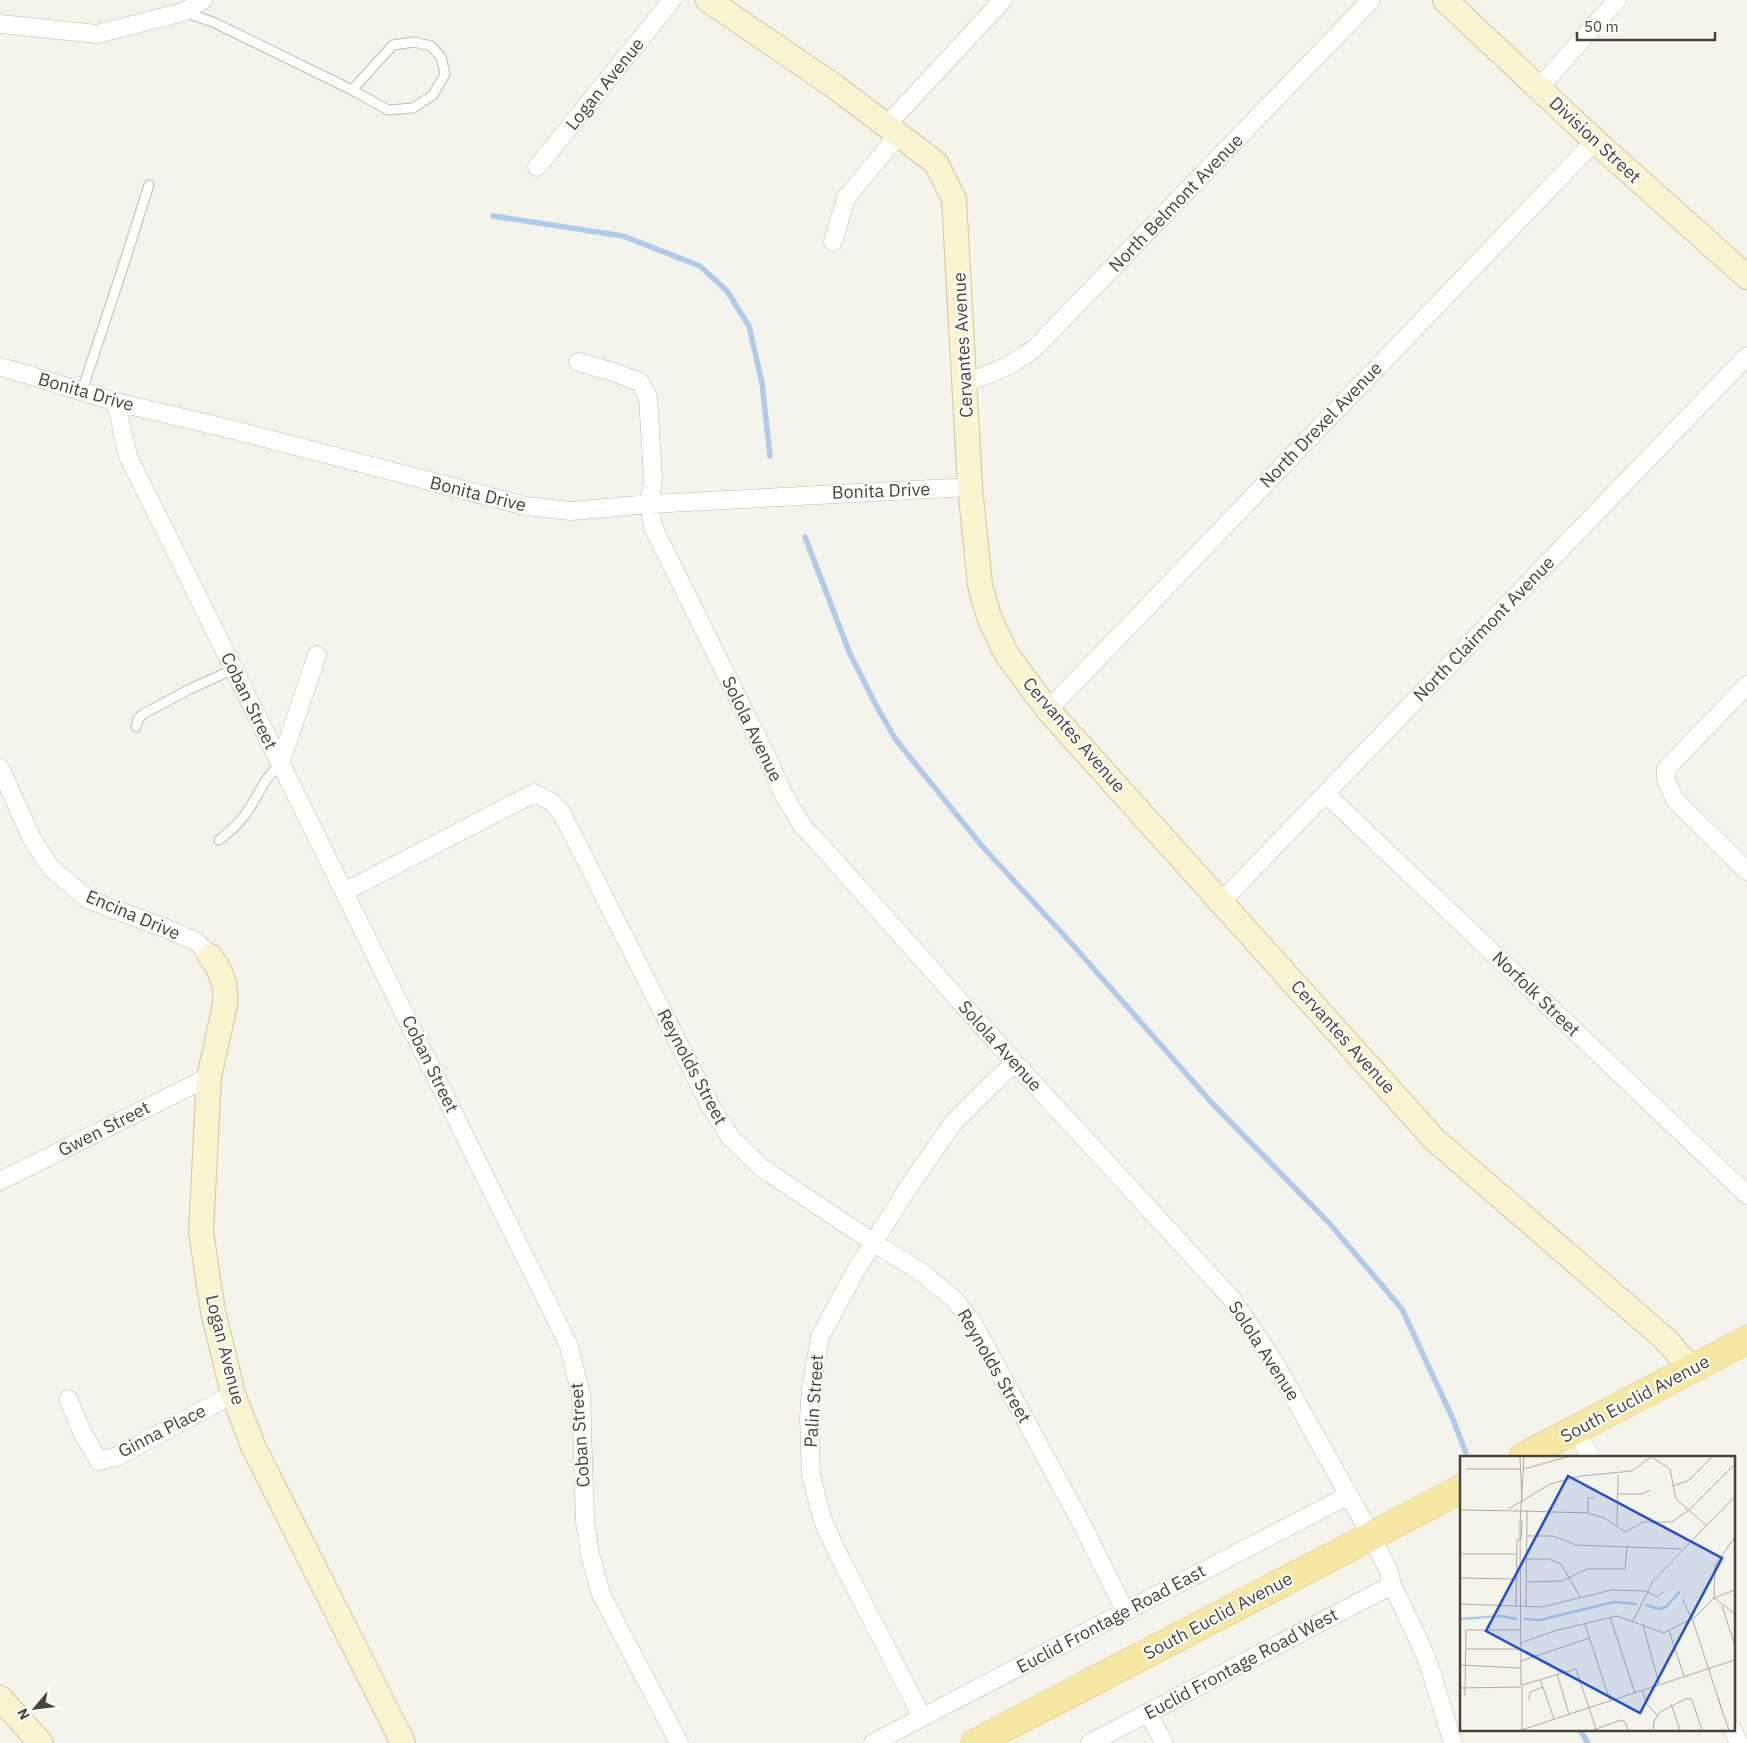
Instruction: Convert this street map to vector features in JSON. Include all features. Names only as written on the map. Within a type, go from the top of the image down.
[{"type":"main road","name":"South Euclid Avenue","points":[[1525,1456],[1746,1343]]},
{"type":"main road","name":"South Euclid Avenue","points":[[975,1743],[1460,1490]]},
{"type":"street","points":[[0,24],[97,34],[183,12],[203,0]]},
{"type":"street","name":"Logan Avenue","points":[[537,167],[672,0]]},
{"type":"street","name":"Cervantes Avenue","points":[[708,0],[893,130],[936,163],[954,199],[970,487],[980,585],[988,614],[1005,652],[1048,710],[1435,1140],[1666,1339],[1692,1370]]},
{"type":"street","points":[[833,242],[846,198],[893,130],[1003,0]]},
{"type":"street","name":"North Belmont Avenue","points":[[964,383],[1008,367],[1035,348],[1371,0]]},
{"type":"street","name":"Division Street","points":[[1445,0],[1595,141],[1747,277]]},
{"type":"street","points":[[1539,88],[1617,0]]},
{"type":"street","name":"North Drexel Avenue","points":[[1048,710],[1595,141]]},
{"type":"street","name":"North Clairmont Avenue","points":[[1221,902],[1747,356]]},
{"type":"street","name":"Solola Avenue","points":[[578,362],[640,382],[648,397],[653,478],[650,504],[653,527],[769,761],[783,794],[804,828],[1015,1063],[1232,1299],[1274,1362],[1371,1535],[1429,1666],[1454,1743]]},
{"type":"street","name":"Bonita Drive","points":[[0,367],[116,402],[230,429],[525,506],[571,511],[650,504],[970,487]]},
{"type":"street","name":"Coban Street","points":[[116,402],[128,456],[569,1346],[581,1395],[585,1522],[590,1554],[601,1594],[679,1743]]},
{"type":"street","points":[[280,764],[317,655]]},
{"type":"street","points":[[1747,685],[1666,769],[1666,780],[1675,800],[1747,871]]},
{"type":"street","name":"Encina Drive","points":[[0,768],[33,841],[52,869],[89,900],[197,942],[210,956]]},
{"type":"street","name":"Reynolds Street","points":[[344,892],[534,794],[552,802],[562,814],[711,1107],[731,1138],[762,1168],[921,1272],[954,1300],[974,1326],[1085,1530],[1125,1612]]},
{"type":"street","name":"Norfolk Street","points":[[1326,794],[1747,1195]]},
{"type":"street","name":"Logan Avenue","points":[[210,956],[222,974],[226,995],[209,1077],[201,1232],[213,1311],[232,1394],[253,1446],[402,1743]]},
{"type":"street","name":"Palin Street","points":[[922,1717],[823,1521],[811,1474],[809,1417],[811,1389],[820,1337],[856,1270],[910,1185],[953,1123],[1015,1063]]},
{"type":"street","name":"Gwen Street","points":[[0,1181],[209,1077]]},
{"type":"street","name":"Ginna Place","points":[[68,1399],[83,1434],[98,1461],[118,1456],[232,1394]]},
{"type":"street","points":[[1576,1430],[1589,1456]]},
{"type":"street","name":"Euclid Frontage Road East","points":[[873,1743],[1349,1495]]},
{"type":"street","name":"Euclid Frontage Road West","points":[[1090,1743],[1392,1585]]},
{"type":"street","points":[[0,1698],[41,1743]]},
{"type":"street","points":[[1148,1713],[1164,1743]]},
{"type":"street","points":[[1732,1730],[1739,1743]]},
{"type":"lane","points":[[183,12],[213,22],[352,90],[388,110],[413,108],[433,95],[445,74],[441,58],[430,46],[414,42],[394,45],[352,90]]},
{"type":"lane","points":[[82,391],[122,273],[149,185]]},
{"type":"lane","points":[[136,727],[138,719],[143,714],[190,689],[234,669]]},
{"type":"lane","points":[[219,840],[230,832],[246,815],[263,783],[280,764]]},
{"type":"waterway","points":[[493,216],[623,236],[700,266],[727,291],[749,326],[762,383],[770,456]]},
{"type":"waterway","points":[[805,537],[850,654],[896,740],[982,846],[1072,944],[1212,1103],[1330,1224],[1402,1309],[1452,1417],[1466,1453]]},
{"type":"waterway","points":[[1580,1730],[1588,1743]]}]
